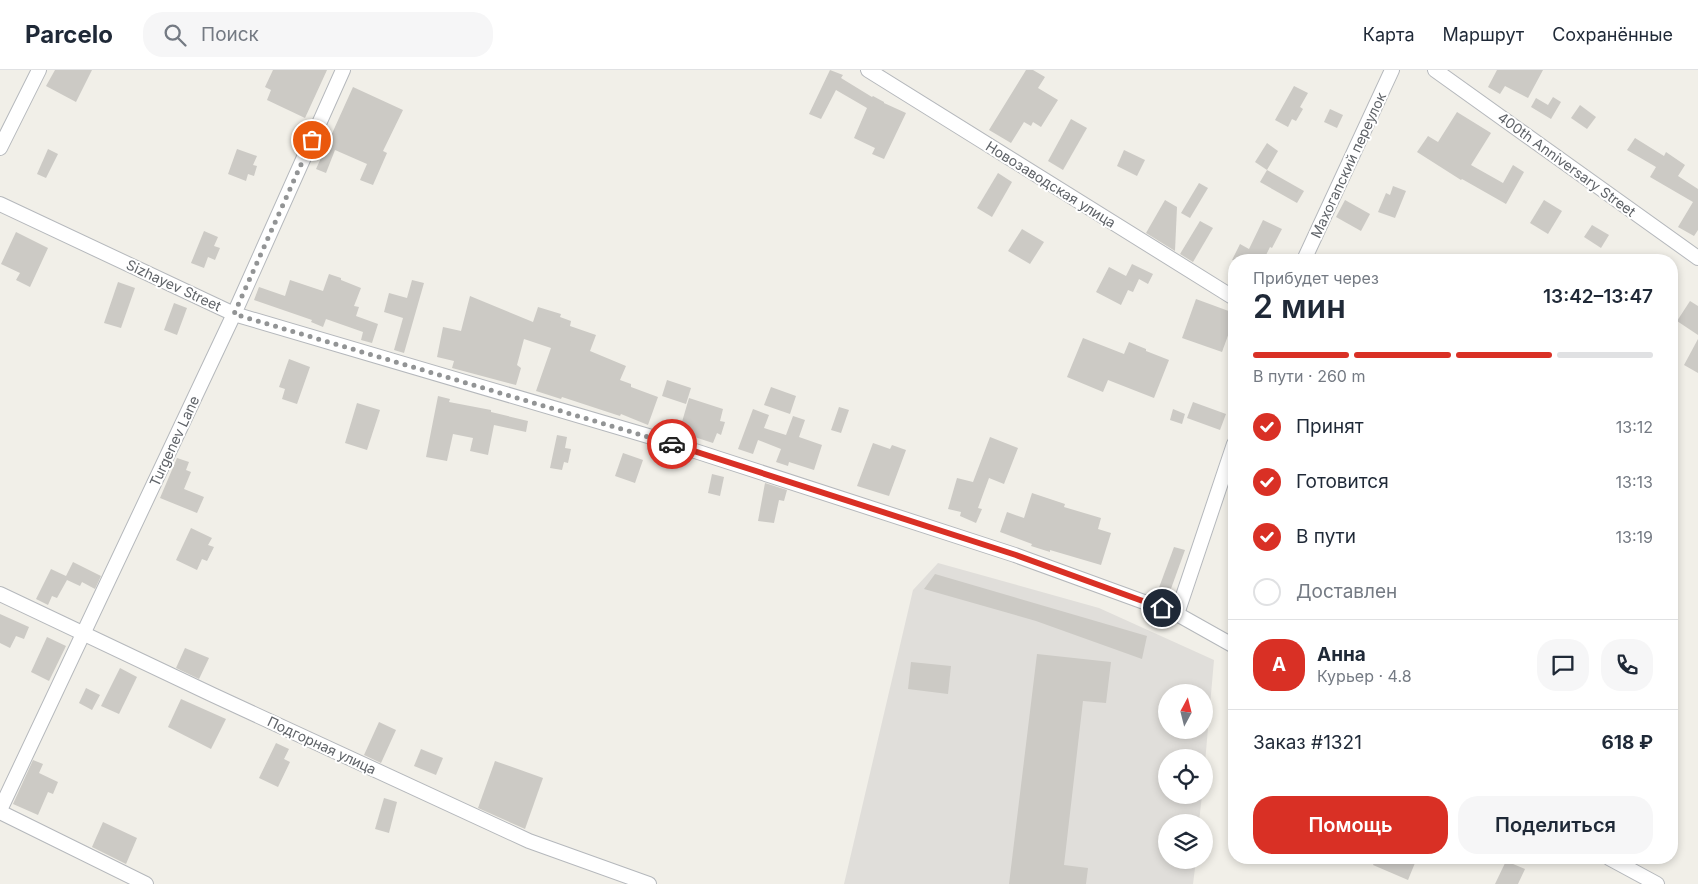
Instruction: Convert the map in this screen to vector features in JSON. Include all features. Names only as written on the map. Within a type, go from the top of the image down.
[{"type":"street","points":[[0,148],[39,70]]},
{"type":"street","name":"Turgenev Lane","points":[[0,811],[234,314],[343,70]]},
{"type":"street","name":"Новозаводская улица","points":[[868,70],[1228,294]]},
{"type":"street","name":"Махогапский переулок","points":[[1307,254],[1392,70]]},
{"type":"street","name":"400th Anniversary Street","points":[[1435,70],[1698,258]]},
{"type":"street","name":"Sizhayev Street","points":[[0,204],[234,314],[664,442],[1016,555],[1177,614],[1228,643]]},
{"type":"street","points":[[1177,614],[1228,462]]},
{"type":"street","name":"Подгорная улица","points":[[0,594],[529,841],[649,884]]},
{"type":"street","points":[[0,811],[146,884]]},
{"type":"street","points":[[1620,864],[1657,884]]},
{"type":"shaded area","points":[[938,563],[1099,608],[1214,660],[1212,684],[1158,684],[1158,739],[1207,739],[1206,749],[1158,749],[1158,804],[1201,804],[1200,814],[1158,814],[1158,869],[1195,869],[1193,884],[844,884],[913,590]]},
{"type":"building","points":[[55,70],[92,70],[76,102],[46,86]]},
{"type":"building","points":[[273,70],[327,70],[305,118],[267,100],[271,90],[265,87]]},
{"type":"building","points":[[830,70],[843,75],[841,78],[872,97],[906,113],[884,159],[872,154],[875,148],[854,138],[867,108],[836,90],[821,119],[809,114]]},
{"type":"building","points":[[1026,70],[1033,70],[1045,77],[1038,88],[1058,100],[1041,127],[1033,122],[1031,126],[1024,122],[1011,143],[989,130]]},
{"type":"building","points":[[1497,70],[1543,70],[1528,98],[1505,86],[1500,94],[1488,87]]},
{"type":"building","points":[[1294,86],[1308,93],[1300,107],[1303,109],[1296,121],[1292,119],[1288,127],[1275,120]]},
{"type":"building","points":[[353,87],[403,110],[383,151],[387,153],[373,185],[360,180],[367,164],[335,150],[326,173],[316,169]]},
{"type":"building","points":[[1553,97],[1561,102],[1551,119],[1531,107],[1536,98],[1548,105]]},
{"type":"building","points":[[1580,105],[1596,117],[1587,129],[1571,118]]},
{"type":"building","points":[[1330,109],[1343,115],[1337,128],[1324,122]]},
{"type":"building","points":[[1457,112],[1491,133],[1471,165],[1503,183],[1513,165],[1524,172],[1506,204],[1461,180],[1417,152],[1428,136],[1438,142]]},
{"type":"building","points":[[1071,119],[1087,128],[1063,170],[1048,161]]},
{"type":"building","points":[[1635,138],[1664,156],[1666,152],[1685,165],[1678,176],[1698,189],[1698,230],[1694,236],[1678,227],[1693,202],[1650,177],[1656,167],[1627,150]]},
{"type":"building","points":[[1267,143],[1278,151],[1267,170],[1255,162]]},
{"type":"building","points":[[48,149],[58,154],[46,178],[37,174]]},
{"type":"building","points":[[237,149],[257,156],[253,165],[257,166],[254,176],[248,174],[246,181],[228,174]]},
{"type":"building","points":[[1124,150],[1145,160],[1137,176],[1117,166]]},
{"type":"building","points":[[1267,170],[1304,191],[1297,203],[1260,182]]},
{"type":"building","points":[[998,173],[1012,182],[992,217],[977,208]]},
{"type":"building","points":[[1199,183],[1208,188],[1190,218],[1181,213]]},
{"type":"building","points":[[1393,186],[1406,191],[1395,218],[1378,212],[1386,193],[1390,195]]},
{"type":"building","points":[[1165,200],[1177,207],[1175,251],[1146,233]]},
{"type":"building","points":[[1345,200],[1370,214],[1361,231],[1336,217]]},
{"type":"building","points":[[1544,200],[1562,211],[1548,234],[1530,223]]},
{"type":"building","points":[[1263,220],[1282,229],[1272,248],[1270,247],[1266,254],[1235,254],[1240,244],[1249,249]]},
{"type":"building","points":[[1200,221],[1213,228],[1193,262],[1180,254]]},
{"type":"building","points":[[1592,225],[1609,235],[1601,248],[1584,237]]},
{"type":"building","points":[[1022,229],[1044,242],[1030,264],[1008,251]]},
{"type":"building","points":[[204,231],[218,237],[214,246],[220,248],[215,260],[208,257],[204,268],[191,263]]},
{"type":"building","points":[[16,232],[48,248],[30,287],[16,280],[20,273],[1,264]]},
{"type":"building","points":[[1132,264],[1153,274],[1148,284],[1139,279],[1133,292],[1128,290],[1121,305],[1096,292],[1109,267],[1126,276]]},
{"type":"building","points":[[329,274],[361,288],[354,306],[359,307],[356,316],[378,324],[372,343],[361,340],[363,332],[326,319],[323,327],[311,322],[312,320],[254,300],[259,287],[285,296],[290,280],[323,291]]},
{"type":"building","points":[[412,280],[424,283],[404,353],[394,350],[403,318],[384,312],[389,293],[407,298]]},
{"type":"building","points":[[118,282],[135,288],[121,328],[104,323]]},
{"type":"building","points":[[470,296],[533,322],[538,307],[561,314],[560,317],[571,321],[570,326],[596,335],[590,351],[626,366],[620,380],[631,384],[631,387],[658,397],[648,425],[621,414],[620,416],[562,397],[561,399],[536,391],[551,348],[524,339],[517,365],[521,368],[516,385],[452,368],[454,361],[437,357],[443,327],[461,331]]},
{"type":"building","points":[[1196,299],[1228,311],[1228,336],[1222,352],[1182,338]]},
{"type":"building","points":[[1690,301],[1698,306],[1698,335],[1678,322]]},
{"type":"building","points":[[174,303],[187,308],[177,335],[164,330]]},
{"type":"building","points":[[1083,338],[1124,354],[1129,342],[1169,360],[1154,398],[1108,380],[1103,392],[1067,377]]},
{"type":"building","points":[[1698,339],[1698,373],[1684,365]]},
{"type":"building","points":[[289,359],[310,367],[297,404],[282,399],[285,389],[279,387]]},
{"type":"building","points":[[667,380],[691,388],[686,404],[662,396]]},
{"type":"building","points":[[771,387],[796,396],[790,414],[764,405]]},
{"type":"building","points":[[438,396],[450,399],[449,402],[491,410],[491,412],[528,421],[526,432],[494,425],[488,455],[470,451],[473,438],[453,434],[447,461],[426,457]]},
{"type":"building","points":[[689,398],[723,409],[720,421],[725,422],[721,435],[717,433],[713,443],[679,432]]},
{"type":"building","points":[[1193,402],[1226,414],[1220,430],[1187,418]]},
{"type":"building","points":[[357,403],[380,410],[367,450],[345,443]]},
{"type":"building","points":[[839,407],[849,410],[841,433],[831,430]]},
{"type":"building","points":[[753,409],[769,415],[764,428],[786,435],[793,416],[805,420],[799,437],[822,445],[814,470],[789,462],[788,466],[776,462],[781,449],[758,440],[753,454],[738,449]]},
{"type":"building","points":[[1173,409],[1185,414],[1182,424],[1170,420]]},
{"type":"building","points":[[557,435],[567,437],[565,448],[571,449],[568,463],[564,462],[562,470],[550,468]]},
{"type":"building","points":[[990,437],[1018,448],[1004,484],[989,478],[978,508],[982,509],[976,523],[960,516],[961,512],[948,509],[957,478],[973,482]]},
{"type":"building","points":[[873,443],[890,449],[892,445],[906,450],[889,496],[857,486]]},
{"type":"building","points":[[623,453],[643,460],[635,483],[615,476]]},
{"type":"building","points":[[177,458],[189,462],[186,470],[191,472],[184,489],[204,497],[197,513],[160,498]]},
{"type":"building","points":[[712,474],[724,477],[720,496],[708,493]]},
{"type":"building","points":[[765,483],[787,490],[784,501],[779,500],[774,523],[758,521]]},
{"type":"building","points":[[1032,493],[1065,504],[1064,507],[1101,518],[1098,529],[1111,533],[1101,565],[1031,546],[1032,544],[1000,532],[1007,512],[1024,518]]},
{"type":"building","points":[[191,528],[212,538],[208,545],[214,547],[207,561],[202,559],[197,570],[176,560]]},
{"type":"building","points":[[1174,547],[1185,550],[1168,597],[1157,593]]},
{"type":"building","points":[[73,562],[101,576],[95,589],[82,582],[80,586],[67,580],[57,598],[52,596],[48,605],[36,599],[51,569],[66,576]]},
{"type":"building","points":[[935,574],[1147,636],[1142,659],[1036,621],[924,589]]},
{"type":"building","points":[[0,614],[29,627],[24,639],[16,636],[10,648],[0,643]]},
{"type":"building","points":[[47,637],[66,646],[49,681],[31,672]]},
{"type":"building","points":[[185,648],[209,658],[199,679],[176,668]]},
{"type":"building","points":[[1037,654],[1111,662],[1106,703],[1083,701],[1064,865],[1088,868],[1086,884],[1009,884]]},
{"type":"building","points":[[911,662],[951,666],[948,694],[908,689]]},
{"type":"building","points":[[120,668],[137,677],[119,714],[101,706]]},
{"type":"building","points":[[86,688],[100,695],[92,710],[79,703]]},
{"type":"building","points":[[181,699],[226,719],[211,749],[168,727]]},
{"type":"building","points":[[379,722],[396,730],[381,763],[364,755]]},
{"type":"building","points":[[276,743],[289,749],[284,759],[290,762],[278,787],[259,778]]},
{"type":"building","points":[[421,749],[443,758],[436,775],[414,766]]},
{"type":"building","points":[[33,760],[43,764],[39,773],[58,782],[53,794],[48,792],[38,815],[13,804]]},
{"type":"building","points":[[495,761],[543,778],[525,829],[478,808]]},
{"type":"building","points":[[384,798],[397,802],[389,833],[375,829]]},
{"type":"building","points":[[103,822],[137,838],[126,864],[92,847]]},
{"type":"building","points":[[1373,864],[1415,864],[1408,880]]},
{"type":"building","points":[[1505,864],[1513,864],[1525,869],[1518,884],[1495,884]]},
{"type":"way so far","points":[[312,140],[234,314],[672,444]]},
{"type":"route","points":[[672,444],[1016,555],[1162,608]]}]
